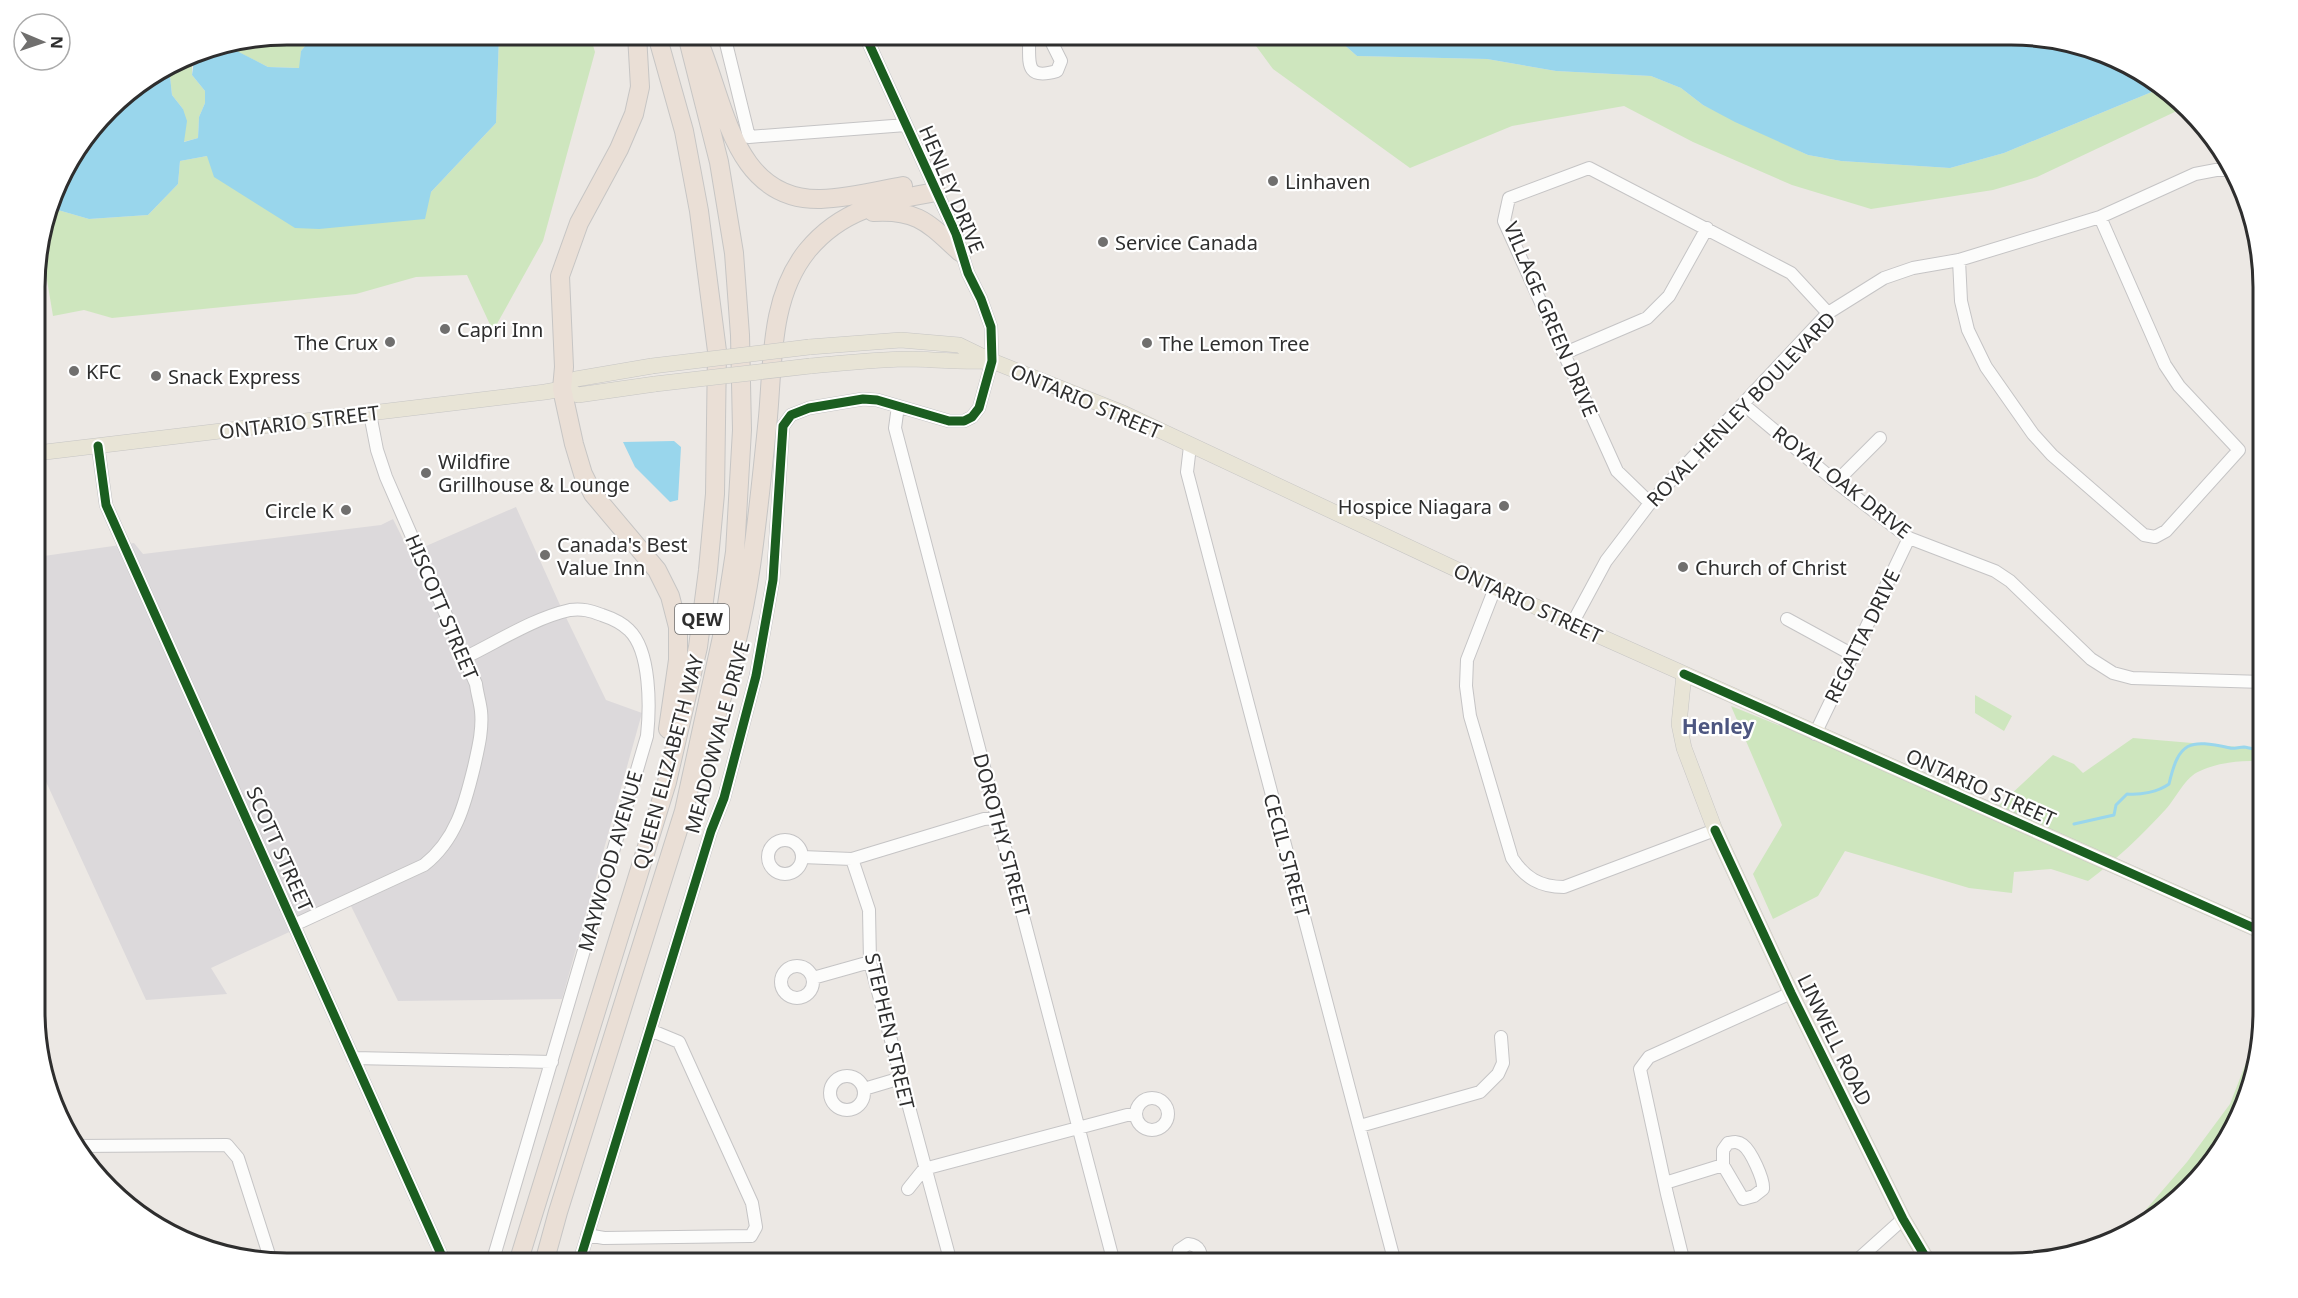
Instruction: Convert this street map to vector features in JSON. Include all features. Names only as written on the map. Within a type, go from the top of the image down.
[{"type":"highway","points":[[541,1188],[667,740],[678,660],[678,627],[670,596],[657,570],[593,494],[583,474],[574,444],[562,389],[564,367],[560,276],[579,223],[619,149],[634,114],[640,87],[638,45]]},
{"type":"highway","name":"QUEEN ELIZABETH WAY","points":[[521,1253],[667,782],[698,647],[708,570],[715,494],[717,351],[693,177],[684,131],[660,45]]},
{"type":"highway","name":"QUEEN ELIZABETH WAY","points":[[547,1253],[684,811],[722,637],[735,552],[742,430],[740,335],[734,253],[719,162],[690,45]]},
{"type":"highway","points":[[699,45],[737,146],[752,170],[766,183],[781,192],[801,198],[819,199],[934,186]]},
{"type":"highway","points":[[684,811],[722,699],[751,568],[774,341],[781,304],[794,270],[807,251],[837,224],[862,209],[934,186]]},
{"type":"highway","points":[[837,224],[872,212],[892,211],[909,214],[936,228],[960,252]]},
{"type":"main road","name":"ONTARIO STREET","points":[[562,389],[576,379],[652,366],[809,347],[900,340],[960,345],[992,361],[1123,413],[1572,624],[2253,928]]},
{"type":"main road","name":"ONTARIO STREET","points":[[45,452],[562,389],[578,395],[655,384],[877,360],[915,359],[961,363],[992,361]]},
{"type":"main road","name":"LINWELL ROAD","points":[[1684,674],[1679,724],[1694,778],[1715,830],[1791,993],[1903,1219],[1923,1253]]},
{"type":"street","points":[[727,45],[749,137],[906,125]]},
{"type":"street","name":"HENLEY DRIVE","points":[[870,45],[956,234],[960,252],[991,327],[992,361]]},
{"type":"street","points":[[1029,45],[1030,66],[1036,74],[1041,76],[1057,71],[1061,61],[1053,45]]},
{"type":"street","name":"VILLAGE GREEN DRIVE","points":[[1650,503],[1617,471],[1504,221],[1509,198],[1589,168],[1791,273],[1828,314]]},
{"type":"street","name":"ROYAL HENLEY BOULEVARD","points":[[1572,624],[1606,561],[1650,503],[1828,314],[1884,278],[1913,268],[1959,260],[2100,216],[2195,174],[2223,170]]},
{"type":"street","points":[[1959,260],[1961,301],[1968,330],[1986,367],[2033,434],[2052,455],[2144,535],[2155,537],[2166,531],[2239,450],[2179,386],[2165,365],[2100,216]]},
{"type":"street","points":[[1565,353],[1647,318],[1668,296],[1707,228]]},
{"type":"street","name":"MEADOWVALE DRIVE","points":[[582,1253],[711,831],[724,798],[756,676],[773,580],[783,426],[791,415],[809,408],[837,402],[877,400],[949,422],[964,421],[972,417],[979,408],[992,361]]},
{"type":"street","name":"ROYAL OAK DRIVE","points":[[1743,404],[1836,482],[1909,538],[1995,571],[2010,581],[2091,659],[2113,673],[2132,678],[2253,682]]},
{"type":"street","name":"DOROTHY STREET","points":[[898,406],[895,428],[1111,1253]]},
{"type":"street","name":"HISCOTT STREET","points":[[294,925],[424,865],[434,857],[454,829],[464,807],[480,741],[481,713],[476,684],[386,477],[377,450],[370,414]]},
{"type":"street","points":[[1836,482],[1880,438]]},
{"type":"street","name":"SCOTT STREET","points":[[98,446],[106,505],[441,1253]]},
{"type":"street","name":"CECIL STREET","points":[[1190,446],[1187,472],[1392,1253]]},
{"type":"street","name":"REGATTA DRIVE","points":[[1815,734],[1909,538]]},
{"type":"street","points":[[1496,588],[1467,660],[1466,686],[1473,727],[1512,858],[1519,868],[1539,884],[1548,887],[1564,887],[1715,830]]},
{"type":"street","name":"MAYWOOD AVENUE","points":[[466,657],[548,617],[572,610],[586,609],[612,618],[629,630],[636,639],[645,664],[649,712],[647,736],[495,1253]]},
{"type":"street","points":[[1787,619],[1853,656]]},
{"type":"street","points":[[802,857],[852,859],[984,819],[997,818]]},
{"type":"street","name":"STEPHEN STREET","points":[[852,859],[869,910],[870,962],[948,1253]]},
{"type":"street","points":[[813,978],[870,962]]},
{"type":"street","points":[[1682,1253],[1640,1069],[1649,1057],[1791,993]]},
{"type":"street","points":[[587,1235],[604,1238],[751,1236],[756,1227],[752,1203],[679,1042],[650,1030]]},
{"type":"street","points":[[1360,1126],[1480,1092],[1498,1074],[1503,1063],[1501,1037]]},
{"type":"street","points":[[353,1058],[552,1062]]},
{"type":"street","points":[[864,1089],[901,1078]]},
{"type":"street","points":[[908,1188],[924,1169],[1127,1115],[1136,1115]]},
{"type":"street","points":[[1736,1142],[1745,1146],[1764,1181],[1763,1189],[1754,1196],[1743,1198],[1723,1165],[1723,1150],[1728,1143],[1736,1142]]},
{"type":"street","points":[[86,1146],[227,1146],[238,1158],[268,1252]]},
{"type":"street","points":[[1665,1182],[1723,1165]]},
{"type":"street","points":[[1865,1253],[1903,1219]]},
{"type":"street","points":[[1179,1253],[1179,1250],[1188,1244],[1195,1246],[1200,1253]]},
{"type":"shaded area","points":[[516,507],[606,700],[642,713],[562,999],[398,1001],[350,904],[211,968],[227,994],[146,1000],[45,779],[45,556],[134,543],[143,554],[381,525],[393,519],[410,553]]},
{"type":"green space","points":[[306,45],[301,51],[300,68],[268,67],[235,51],[255,47]]},
{"type":"green space","points":[[499,45],[593,45],[595,52],[543,241],[493,331],[467,275],[416,277],[356,294],[112,318],[84,310],[53,316],[46,273],[47,255],[58,210],[89,219],[148,215],[178,184],[180,161],[207,156],[431,192],[496,123]]},
{"type":"green space","points":[[1255,45],[1344,45],[1357,56],[1487,59],[1556,71],[1651,76],[1681,88],[1703,105],[1808,155],[1841,161],[1950,168],[2004,153],[2153,91],[2177,111],[2037,177],[1993,190],[1871,209],[1792,185],[1693,142],[1624,106],[1512,126],[1410,168],[1273,69]]},
{"type":"green space","points":[[192,64],[192,75],[205,91],[205,103],[199,117],[198,138],[183,142],[183,109],[172,95],[170,75]]},
{"type":"green space","points":[[1975,695],[2012,716],[2004,731],[1975,713]]},
{"type":"green space","points":[[1731,706],[1993,811],[2053,755],[2074,764],[2083,773],[2133,738],[2253,748],[2253,761],[2222,764],[2195,774],[2148,828],[2088,881],[2051,869],[2014,872],[2012,893],[1969,888],[1845,851],[1818,896],[1773,919],[1753,874],[1782,825]]},
{"type":"green space","points":[[2248,1056],[2235,1104],[2212,1146],[2193,1171],[2171,1193],[2141,1215],[2187,1162],[2230,1104]]},
{"type":"water","points":[[306,45],[499,45],[496,123],[431,192],[425,219],[319,229],[295,228],[214,177],[207,156],[180,161],[178,184],[148,215],[89,219],[58,210],[77,166],[95,140],[127,105],[152,86],[170,75],[172,95],[183,109],[187,121],[184,142],[198,138],[199,117],[205,103],[205,91],[192,75],[194,63],[236,51],[268,67],[299,68],[301,51]]},
{"type":"water","points":[[1344,45],[2011,45],[2043,47],[2074,53],[2104,63],[2132,77],[2153,91],[2004,153],[1950,168],[1841,161],[1808,155],[1735,122],[1703,105],[1681,88],[1651,76],[1556,71],[1487,59],[1357,56]]},
{"type":"water","points":[[674,441],[681,447],[678,500],[670,502],[635,467],[623,442]]},
{"type":"waterway","points":[[2074,824],[2114,815],[2116,805],[2127,794],[2149,792],[2169,784],[2177,759],[2188,746],[2205,744],[2253,749]]},
{"type":"cycle path","points":[[582,1253],[711,831],[724,798],[756,676],[773,580],[783,426],[791,415],[809,408],[863,399],[877,400],[949,421],[964,421],[972,417],[979,408],[992,361],[991,327],[968,273],[956,234],[870,45]]},
{"type":"cycle path","points":[[98,446],[106,505],[441,1253]]},
{"type":"cycle path","points":[[1684,674],[2253,928]]},
{"type":"cycle path","points":[[1715,830],[1791,993],[1903,1219],[1923,1253]]},
{"type":"place","name":"Linhaven","points":[[1273,181]]},
{"type":"place","name":"Service Canada","points":[[1103,242]]},
{"type":"place","name":"Capri Inn","points":[[445,329]]},
{"type":"place","name":"The Crux","points":[[390,342]]},
{"type":"place","name":"The Lemon Tree","points":[[1147,343]]},
{"type":"place","name":"KFC","points":[[74,371]]},
{"type":"place","name":"Snack Express","points":[[156,376]]},
{"type":"place","name":"Wildfire Grillhouse & Lounge","points":[[426,473]]},
{"type":"place","name":"Hospice Niagara","points":[[1504,506]]},
{"type":"place","name":"Circle K","points":[[346,510]]},
{"type":"place","name":"Canada's Best Value Inn","points":[[545,555]]},
{"type":"place","name":"Church of Christ","points":[[1683,567]]},
{"type":"district","name":"Henley","points":[[1718,726]]}]
